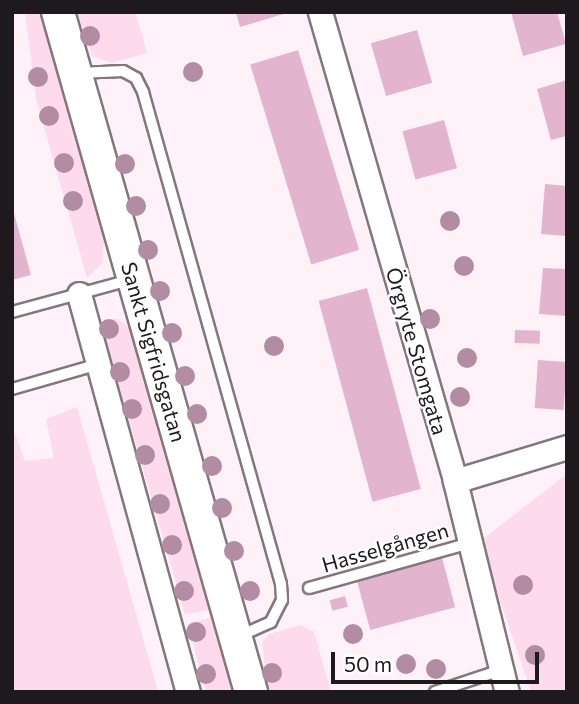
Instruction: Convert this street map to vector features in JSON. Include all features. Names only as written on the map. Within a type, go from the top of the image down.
[{"type":"street","name":"Sankt Sigfridsgatan","points":[[58,12],[251,692]]},
{"type":"street","name":"Örgryte Stomgata","points":[[320,12],[455,481],[504,681]]},
{"type":"street","points":[[79,294],[188,692]]},
{"type":"street","points":[[455,481],[567,447]]},
{"type":"lane","points":[[75,73],[123,71],[136,78],[143,92],[281,584],[282,600],[271,622],[236,637]]},
{"type":"lane","points":[[12,312],[133,280]]},
{"type":"lane","points":[[12,389],[99,364]]},
{"type":"lane","name":"Hasselgången","points":[[309,588],[470,543]]},
{"type":"lane","points":[[435,692],[504,681]]},
{"type":"shaded area","points":[[25,12],[41,12],[105,234],[102,263],[87,278],[36,99]]},
{"type":"shaded area","points":[[77,12],[135,12],[147,53],[112,63],[92,56]]},
{"type":"shaded area","points":[[117,318],[132,330],[211,610],[185,614],[103,331],[104,322]]},
{"type":"shaded area","points":[[77,407],[158,692],[12,692],[12,425],[25,461],[54,458],[46,419]]},
{"type":"shaded area","points":[[567,474],[567,692],[531,692],[480,541]]},
{"type":"shaded area","points":[[213,617],[234,692],[206,692],[188,624]]},
{"type":"shaded area","points":[[301,625],[314,632],[331,692],[268,692],[262,643],[269,634]]},
{"type":"building","points":[[236,12],[287,12],[287,13],[240,27]]},
{"type":"building","points":[[511,12],[557,12],[566,44],[523,56]]},
{"type":"building","points":[[417,30],[432,83],[386,96],[371,43]]},
{"type":"building","points":[[298,50],[359,250],[311,264],[250,65]]},
{"type":"building","points":[[567,80],[567,136],[551,140],[537,89]]},
{"type":"building","points":[[444,120],[457,168],[415,179],[402,131]]},
{"type":"building","points":[[545,184],[567,186],[567,236],[541,234]]},
{"type":"building","points":[[12,206],[31,275],[12,280]]},
{"type":"building","points":[[543,268],[567,269],[567,316],[539,314]]},
{"type":"building","points":[[367,288],[421,489],[373,502],[319,301]]},
{"type":"building","points":[[515,330],[540,331],[540,344],[515,343]]},
{"type":"building","points":[[538,360],[567,362],[564,410],[535,408]]},
{"type":"building","points":[[442,558],[455,607],[370,630],[357,581]]},
{"type":"building","points":[[345,596],[348,607],[332,611],[330,600]]}]
